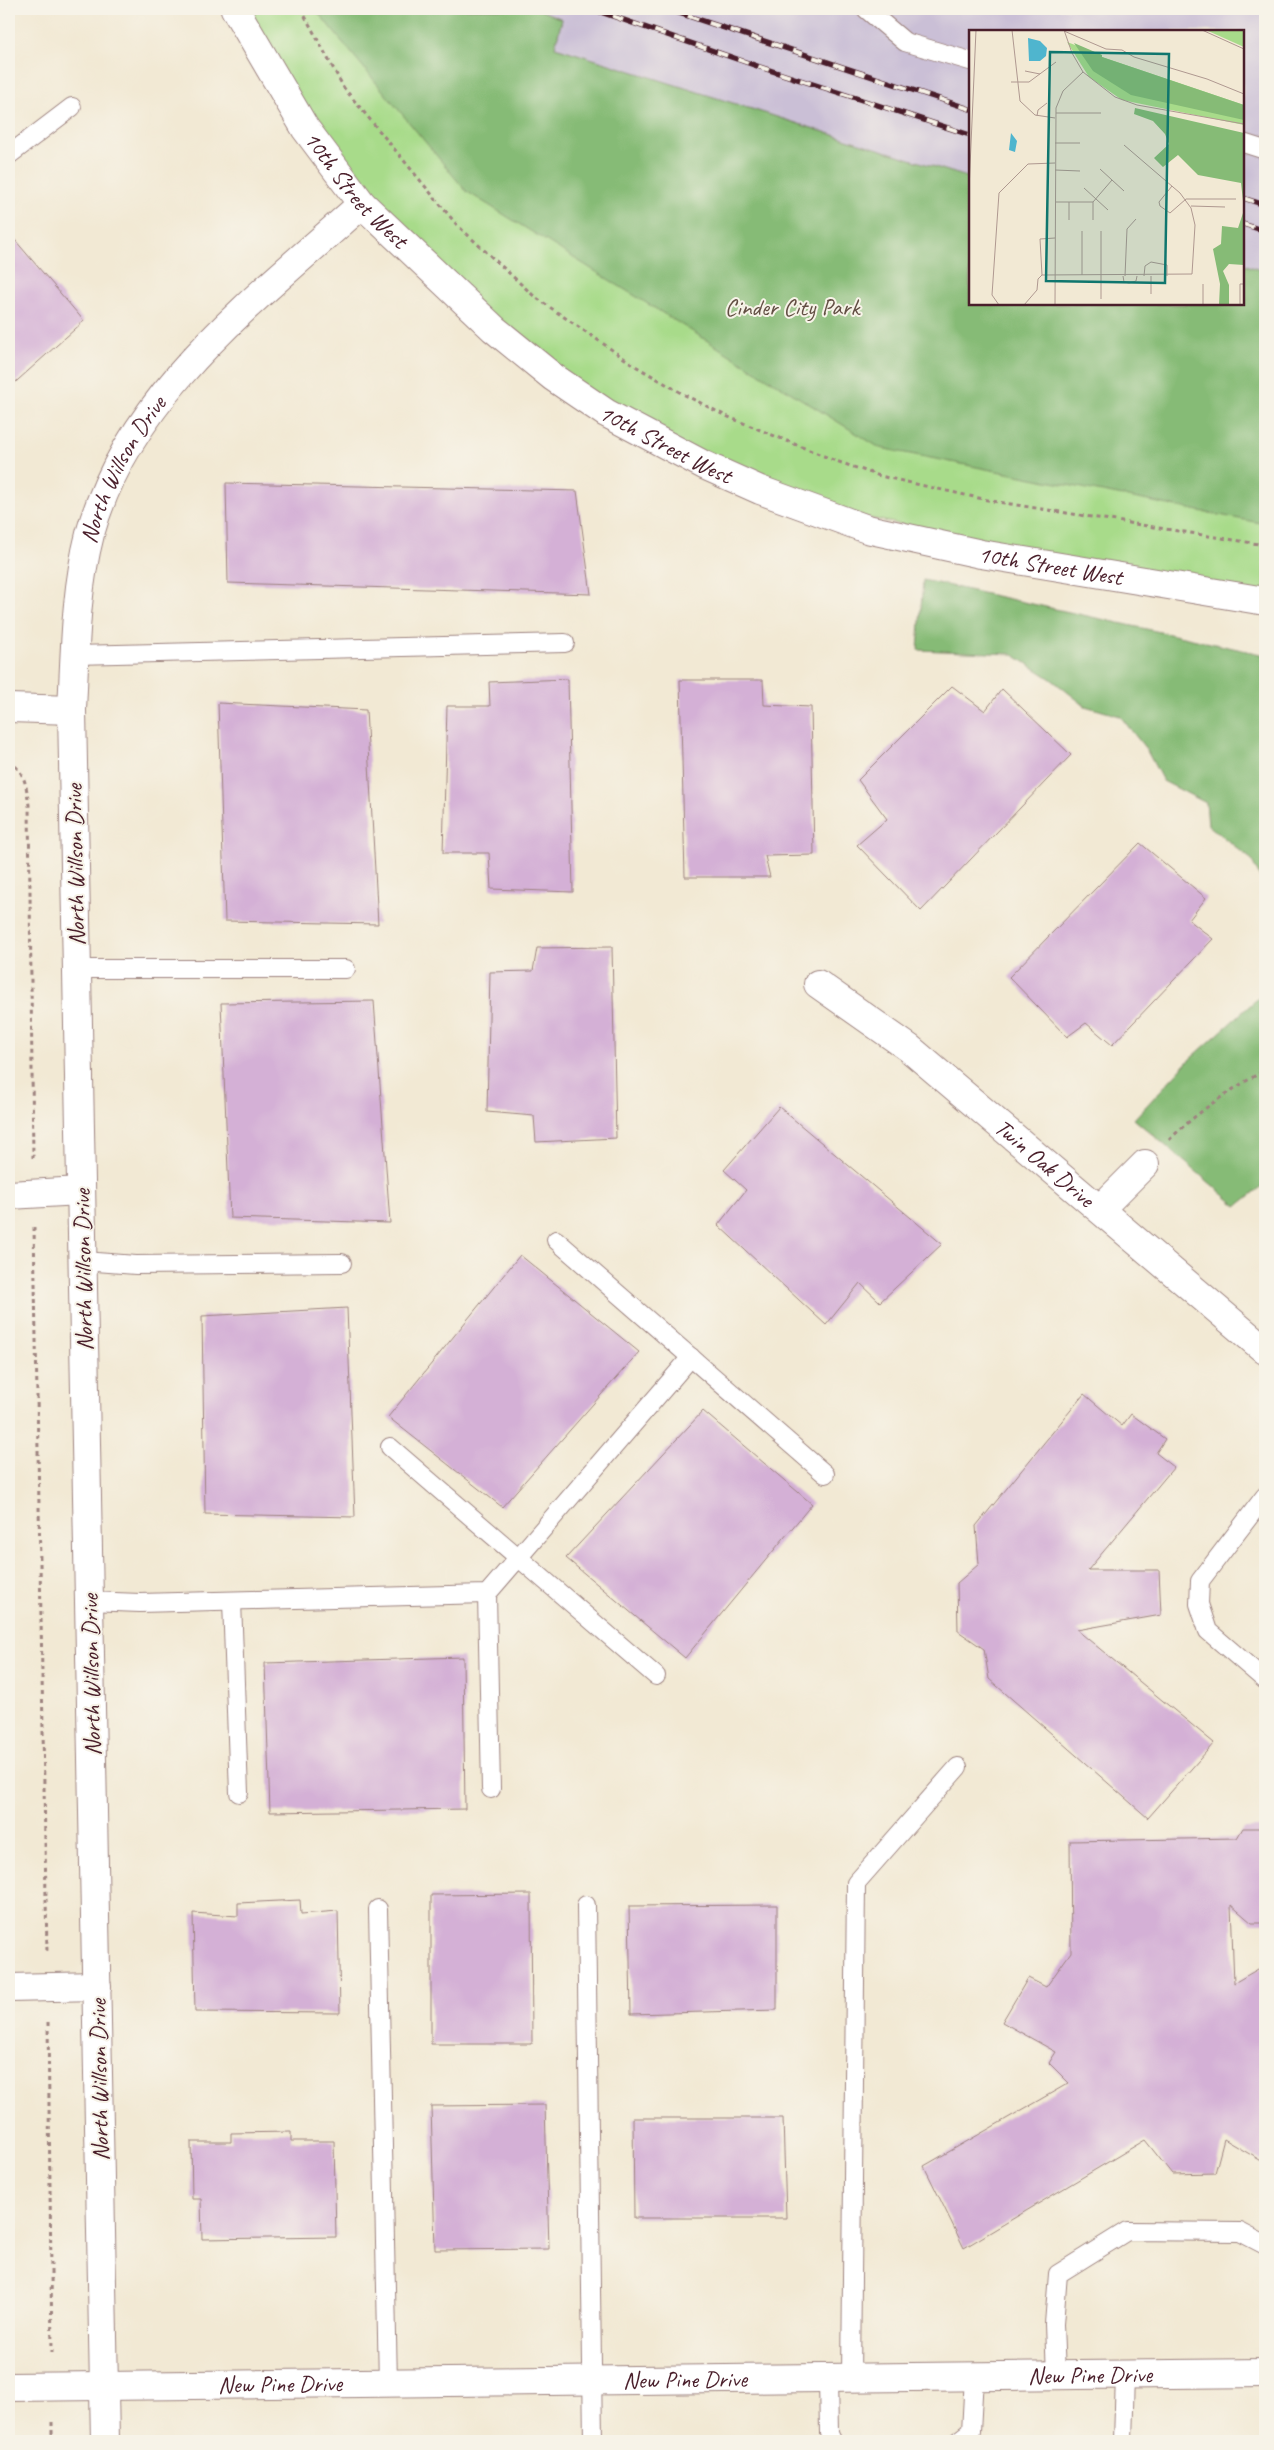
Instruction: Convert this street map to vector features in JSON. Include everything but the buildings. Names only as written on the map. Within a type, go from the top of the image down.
[{"type":"street","name":"10th Street West","points":[[235,9],[305,128],[362,204],[494,330],[553,377],[606,412],[660,442],[760,490],[867,529],[919,542],[1265,601]]},
{"type":"street","name":"North Willson Drive","points":[[105,2441],[72,710],[78,594],[90,533],[112,474],[150,411],[207,344],[362,204]]},
{"type":"street","points":[[9,708],[72,710]]},
{"type":"street","name":"Twin Oak Drive","points":[[818,984],[909,1048],[1265,1350]]},
{"type":"street","points":[[1100,1209],[1145,1164]]},
{"type":"street","points":[[21,1194],[81,1192]]},
{"type":"street","points":[[9,1988],[97,1986]]},
{"type":"street","name":"New Pine Drive","points":[[9,2387],[1265,2373]]},
{"type":"lane","points":[[866,9],[906,42],[969,61]]},
{"type":"lane","points":[[9,155],[72,107]]},
{"type":"lane","points":[[1244,143],[1265,150]]},
{"type":"lane","points":[[75,655],[565,644]]},
{"type":"lane","points":[[77,968],[346,969]]},
{"type":"lane","points":[[556,1240],[825,1474]]},
{"type":"lane","points":[[83,1261],[136,1265],[342,1263]]},
{"type":"lane","points":[[491,1789],[488,1594],[690,1357]]},
{"type":"lane","points":[[390,1447],[656,1676]]},
{"type":"lane","points":[[1265,1496],[1200,1581],[1198,1604],[1208,1631],[1265,1680]]},
{"type":"lane","points":[[89,1601],[140,1603],[488,1594]]},
{"type":"lane","points":[[232,1601],[239,1793]]},
{"type":"lane","points":[[833,2441],[829,2433],[840,2378],[856,1883],[958,1767]]},
{"type":"lane","points":[[586,1905],[593,2441]]},
{"type":"lane","points":[[378,1909],[388,2383]]},
{"type":"lane","points":[[1056,2376],[1054,2324],[1058,2274],[1127,2231],[1240,2232],[1265,2245]]},
{"type":"lane","points":[[1123,2441],[1125,2375]]},
{"type":"lane","points":[[958,2441],[971,2431],[974,2377]]},
{"type":"path","points":[[301,9],[344,88],[457,226],[535,297],[637,367],[726,416],[836,461],[880,476],[992,501],[1265,545]]},
{"type":"path","points":[[9,761],[20,769],[29,805],[21,1194],[47,1987],[52,2441]]},
{"type":"path","points":[[1145,1164],[1185,1124],[1224,1093],[1265,1070]]},
{"type":"shaded area","points":[[538,9],[1265,9],[1265,272],[1244,264],[1244,30],[969,30],[969,178],[555,47],[562,19]]},
{"type":"green space","name":"Cinder City Park","points":[[235,9],[537,9],[562,19],[555,47],[969,178],[969,305],[1244,305],[1244,264],[1265,272],[1265,600],[787,501],[588,400],[362,204]]},
{"type":"green space","name":"Cinder City Park","points":[[315,9],[537,9],[562,19],[555,47],[969,178],[969,305],[1244,305],[1244,264],[1265,272],[1265,524],[880,448],[466,191]]},
{"type":"green space","points":[[923,580],[1265,655],[1265,887],[1251,859],[1208,825],[1206,803],[1163,781],[1146,749],[1120,716],[1085,706],[1051,679],[1012,654],[918,650]]},
{"type":"green space","points":[[1265,992],[1265,1184],[1237,1206],[1134,1119],[1189,1060]]},
{"type":"railway","points":[[592,9],[760,67],[969,135]]},
{"type":"railway","points":[[667,9],[969,109]]},
{"type":"railway","points":[[1244,198],[1265,205]]},
{"type":"railway","points":[[1244,224],[1265,231]]}]
